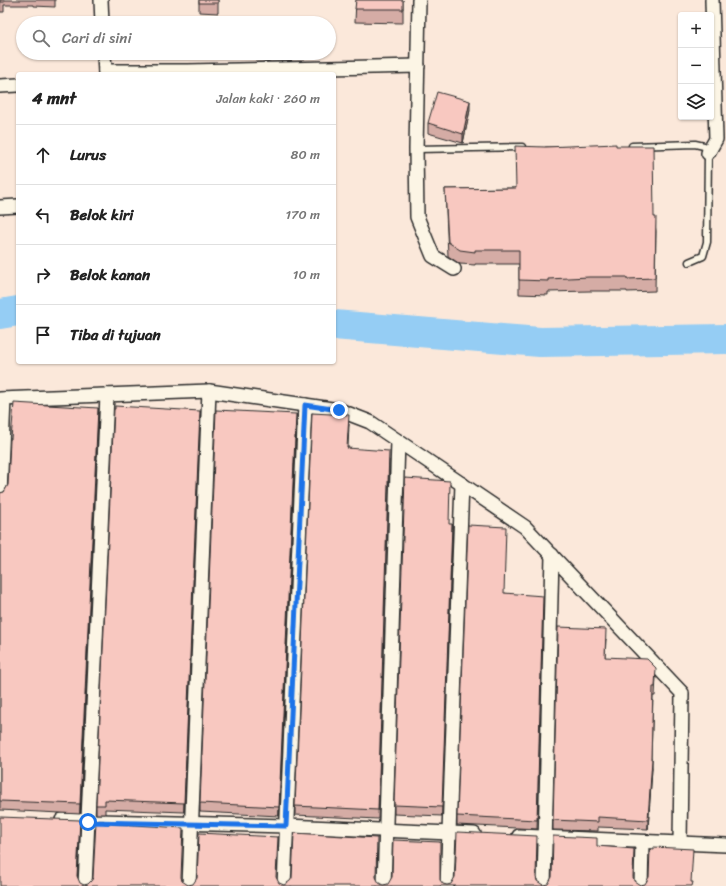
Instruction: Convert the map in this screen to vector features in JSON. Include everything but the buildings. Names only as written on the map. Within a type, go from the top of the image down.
[{"type":"street","points":[[101,0],[102,16]]},
{"type":"street","points":[[419,0],[416,148],[417,217],[432,256],[454,269]]},
{"type":"street","points":[[708,153],[716,139],[712,0]]},
{"type":"street","points":[[104,60],[105,72],[418,66]]},
{"type":"street","points":[[0,86],[16,85]]},
{"type":"street","points":[[0,207],[16,206]]},
{"type":"street","points":[[189,886],[209,391]]},
{"type":"street","points":[[0,494],[2,399],[209,391],[339,410],[370,422],[525,527],[682,693],[680,843]]},
{"type":"street","points":[[85,886],[107,395]]},
{"type":"street","points":[[284,886],[305,405]]},
{"type":"street","points":[[384,886],[398,441]]},
{"type":"street","points":[[447,886],[462,484]]},
{"type":"street","points":[[544,886],[552,556]]},
{"type":"street","points":[[51,820],[286,826],[486,835]]},
{"type":"street","points":[[508,836],[726,845]]},
{"type":"street","points":[[641,886],[642,842]]},
{"type":"lane","points":[[624,146],[695,144],[704,146],[708,153],[707,242],[703,256],[689,262]]},
{"type":"lane","points":[[416,148],[532,147]]},
{"type":"waterway","points":[[0,314],[16,311]]},
{"type":"waterway","points":[[336,325],[540,342],[726,339]]},
{"type":"route","points":[[88,822],[286,826],[305,405],[339,410]]}]
